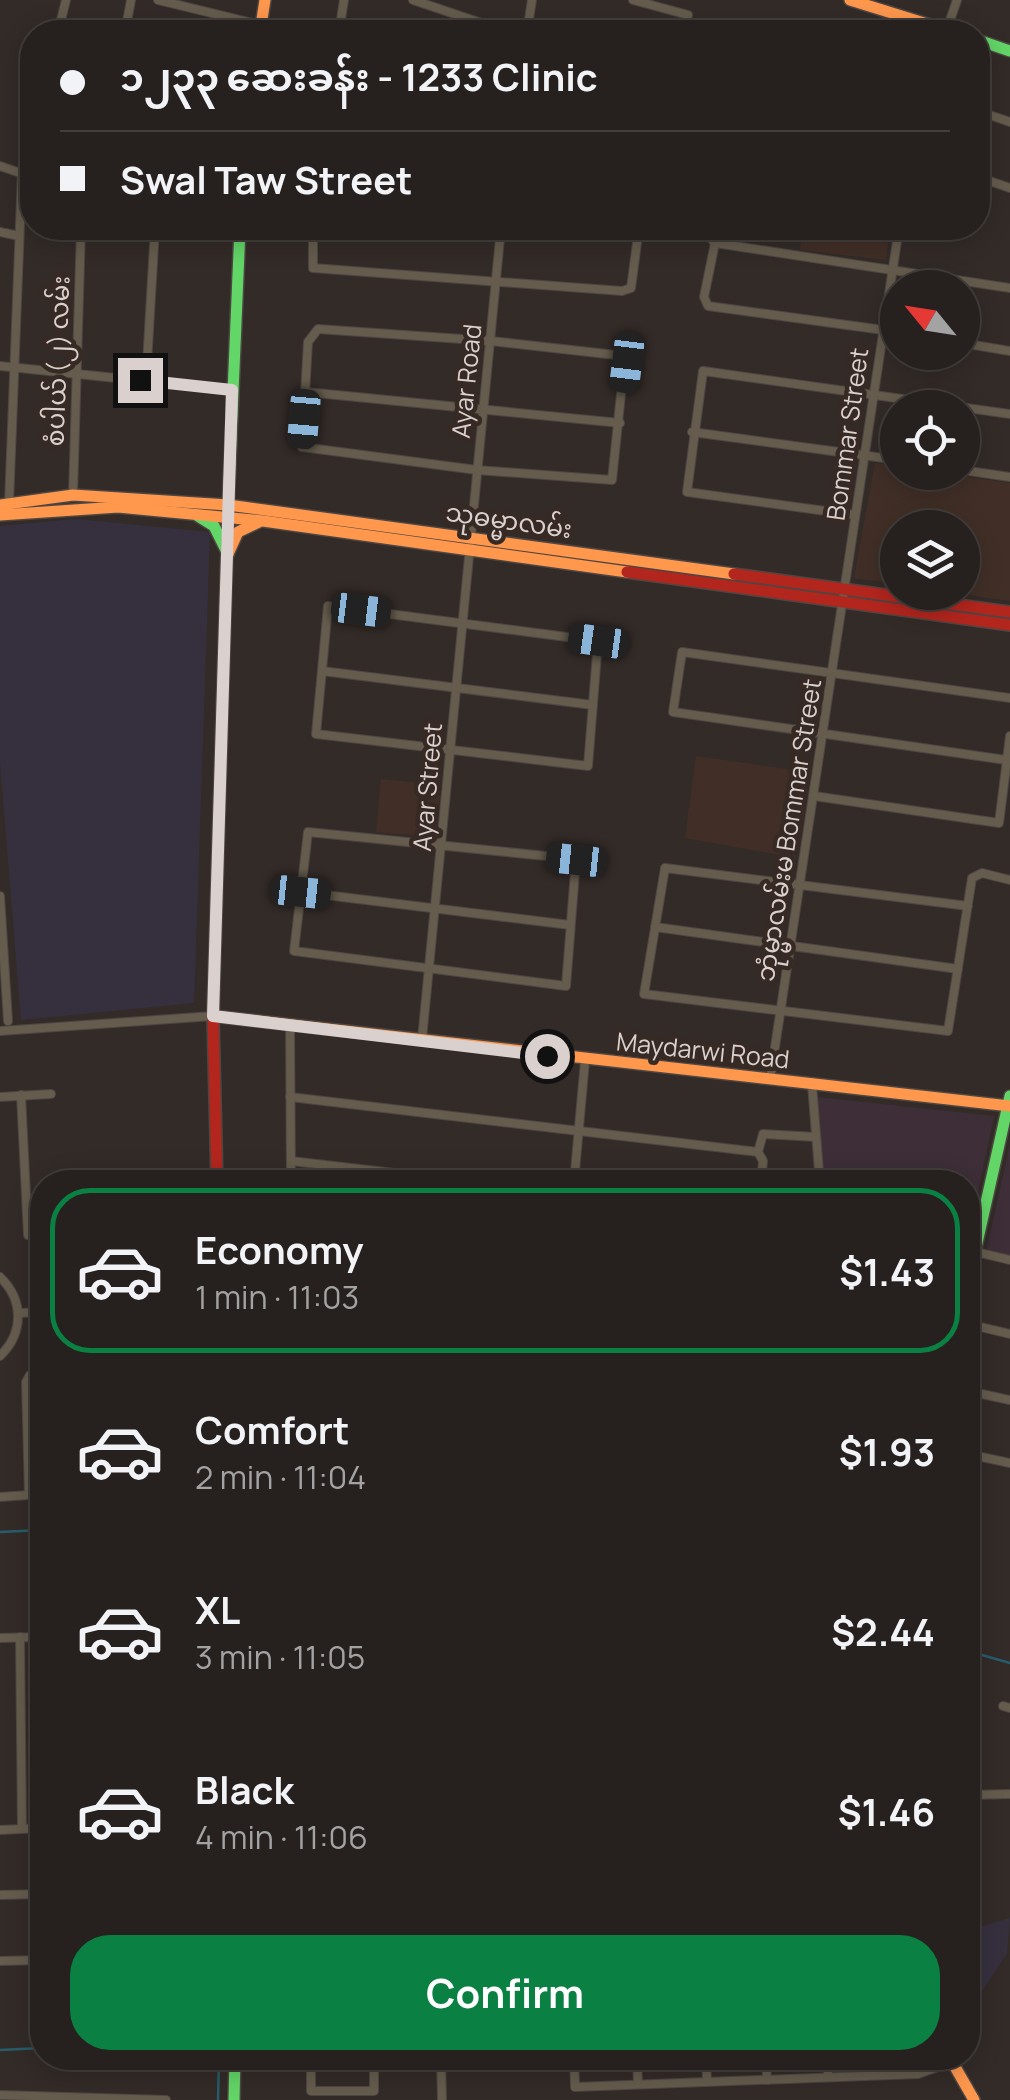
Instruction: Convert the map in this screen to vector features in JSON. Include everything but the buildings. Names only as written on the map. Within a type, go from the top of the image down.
[{"type":"main road","points":[[850,0],[911,20]]},
{"type":"main road","points":[[218,1170],[213,1016],[239,240]]},
{"type":"main road","points":[[228,554],[214,526],[194,508],[218,493],[230,470]]},
{"type":"main road","points":[[228,554],[238,532],[262,515],[239,492],[230,470]]},
{"type":"main road","name":"သုဓမ္မာလမ်း","points":[[4,504],[73,495],[228,511],[844,594],[1010,612]]},
{"type":"main road","name":"သုဓမ္မာလမ်း","points":[[0,516],[118,508],[194,508]]},
{"type":"main road","name":"သုဓမ္မာလမ်း","points":[[844,594],[1010,625]]},
{"type":"main road","name":"Maydarwi Road","points":[[213,1016],[290,1022],[585,1061],[1009,1102]]},
{"type":"main road","points":[[980,1216],[1009,1102]]},
{"type":"main road","points":[[234,2070],[234,2100]]},
{"type":"main road","points":[[957,2070],[974,2100]]},
{"type":"street","points":[[158,0],[229,20]]},
{"type":"street","points":[[413,0],[472,20]]},
{"type":"street","points":[[633,0],[688,15],[687,20]]},
{"type":"street","points":[[4,504],[20,215]]},
{"type":"street","points":[[0,232],[19,236]]},
{"type":"street","name":"စံပါယ် (၂) လမ်း","points":[[73,495],[82,240]]},
{"type":"street","points":[[146,381],[154,240]]},
{"type":"street","points":[[312,240],[313,268],[631,288],[638,240]]},
{"type":"street","name":"Ayar Road","points":[[469,544],[501,240]]},
{"type":"street","points":[[713,240],[884,270]]},
{"type":"street","name":"Bommar Street","points":[[890,270],[896,240]]},
{"type":"street","points":[[716,243],[704,296],[708,306],[880,329]]},
{"type":"street","points":[[980,284],[1010,288]]},
{"type":"street","points":[[312,332],[491,340],[625,356],[612,480],[477,470],[302,447],[312,332]]},
{"type":"street","name":"Bommar Street","points":[[844,594],[880,342]]},
{"type":"street","points":[[980,346],[1010,351]]},
{"type":"street","points":[[0,366],[232,390]]},
{"type":"street","points":[[856,516],[687,492],[702,371],[1010,414]]},
{"type":"street","points":[[306,392],[483,406],[620,423]]},
{"type":"street","points":[[692,432],[880,457]]},
{"type":"street","points":[[980,473],[1010,477]]},
{"type":"street","name":"Ayar Street","points":[[422,1039],[469,544]]},
{"type":"street","name":"ဘုံမ္မာလမ်းမ Bommar Street","points":[[770,1080],[844,594]]},
{"type":"street","points":[[328,606],[462,622],[598,641],[588,766],[316,734],[328,606]]},
{"type":"street","points":[[1006,760],[673,712],[682,652],[1010,698]]},
{"type":"street","points":[[322,671],[593,704]]},
{"type":"street","points":[[814,796],[1000,824],[1010,736]]},
{"type":"street","points":[[308,832],[443,846],[576,860],[566,986],[294,951],[308,832]]},
{"type":"street","points":[[968,906],[664,868],[644,994],[781,1007],[948,1031],[976,873],[1010,880]]},
{"type":"street","points":[[301,892],[570,924]]},
{"type":"street","points":[[0,896],[4,1020],[22,1029]]},
{"type":"street","points":[[655,927],[958,969]]},
{"type":"street","points":[[0,1031],[213,1016]]},
{"type":"street","points":[[290,1022],[291,1170]]},
{"type":"street","points":[[575,1170],[585,1061]]},
{"type":"street","points":[[812,1085],[819,1170]]},
{"type":"street","points":[[0,1097],[51,1094]]},
{"type":"street","points":[[22,1096],[30,1235]]},
{"type":"street","points":[[290,1097],[758,1152]]},
{"type":"street","points":[[762,1170],[758,1152],[764,1134],[816,1137]]},
{"type":"street","points":[[291,1161],[368,1170]]},
{"type":"street","points":[[980,1253],[1010,1260]]},
{"type":"street","points":[[0,1278],[15,1297],[20,1313],[15,1336],[0,1356]]},
{"type":"street","points":[[20,1313],[30,1313]]},
{"type":"street","points":[[980,1327],[1010,1334]]},
{"type":"street","points":[[0,1497],[29,1495],[26,1382],[30,1375]]},
{"type":"street","points":[[980,1393],[1010,1400]]},
{"type":"street","points":[[980,1457],[1010,1463]]},
{"type":"street","points":[[0,1638],[30,1638]]},
{"type":"street","points":[[20,1638],[22,1829]]},
{"type":"street","points":[[980,1795],[1010,1794]]},
{"type":"street","points":[[0,1830],[30,1829]]},
{"type":"street","points":[[0,1895],[30,1894]]},
{"type":"street","points":[[0,1961],[30,1960]]},
{"type":"street","points":[[311,2070],[311,2091],[374,2092],[374,2070]]},
{"type":"street","points":[[441,2070],[442,2100]]},
{"type":"street","points":[[574,2070],[575,2087],[913,2074],[924,2070]]},
{"type":"street","points":[[637,2070],[638,2084]]},
{"type":"street","points":[[707,2070],[707,2080]]},
{"type":"street","points":[[766,2070],[766,2080]]},
{"type":"street","points":[[828,2070],[828,2077]]},
{"type":"street","points":[[0,2094],[166,2100]]},
{"type":"shaded area","points":[[801,240],[888,240],[886,260],[800,250]]},
{"type":"shaded area","points":[[875,463],[880,464],[880,490],[980,490],[980,479],[1010,483],[1010,601],[980,597],[980,510],[880,510],[880,582],[854,578]]},
{"type":"shaded area","points":[[76,519],[210,532],[194,1003],[21,1020],[0,762],[0,526]]},
{"type":"shaded area","points":[[696,756],[808,772],[796,858],[685,838]]},
{"type":"shaded area","points":[[381,779],[441,785],[436,837],[376,832]]},
{"type":"shaded area","points":[[808,1096],[994,1116],[980,1182],[980,1170],[813,1170]]},
{"type":"shaded area","points":[[1010,1145],[1010,1259],[986,1252]]},
{"type":"shaded area","points":[[1010,1918],[1007,1953],[980,1995],[980,1927]]},
{"type":"waterway","points":[[0,1532],[30,1531]]},
{"type":"waterway","points":[[980,1654],[1010,1663]]},
{"type":"waterway","points":[[0,2050],[30,2049]]},
{"type":"waterway","points":[[218,2100],[219,2070]]},
{"type":"traffic: fast","points":[[990,44],[1010,51]]},
{"type":"traffic: fast","points":[[228,510],[239,240]]},
{"type":"traffic: fast","points":[[198,516],[214,526],[228,554]]},
{"type":"traffic: fast","points":[[980,1230],[1010,1096]]},
{"type":"traffic: fast","points":[[234,2100],[235,2070]]},
{"type":"traffic: slow","points":[[262,20],[265,0]]},
{"type":"traffic: slow","points":[[850,0],[914,20]]},
{"type":"traffic: slow","points":[[0,505],[73,495],[228,505],[734,574]]},
{"type":"traffic: slow","points":[[0,515],[118,507],[263,521],[627,572]]},
{"type":"traffic: slow","points":[[228,554],[238,532],[259,522]]},
{"type":"traffic: slow","points":[[213,1016],[1010,1106]]},
{"type":"traffic: slow","points":[[957,2070],[974,2100]]},
{"type":"traffic: jam","points":[[217,1170],[213,1016],[228,517]]},
{"type":"traffic: jam","points":[[627,572],[1010,625]]},
{"type":"traffic: jam","points":[[734,574],[1010,612]]},
{"type":"route","points":[[140,380],[232,390],[213,1016],[290,1022],[547,1056]]}]
